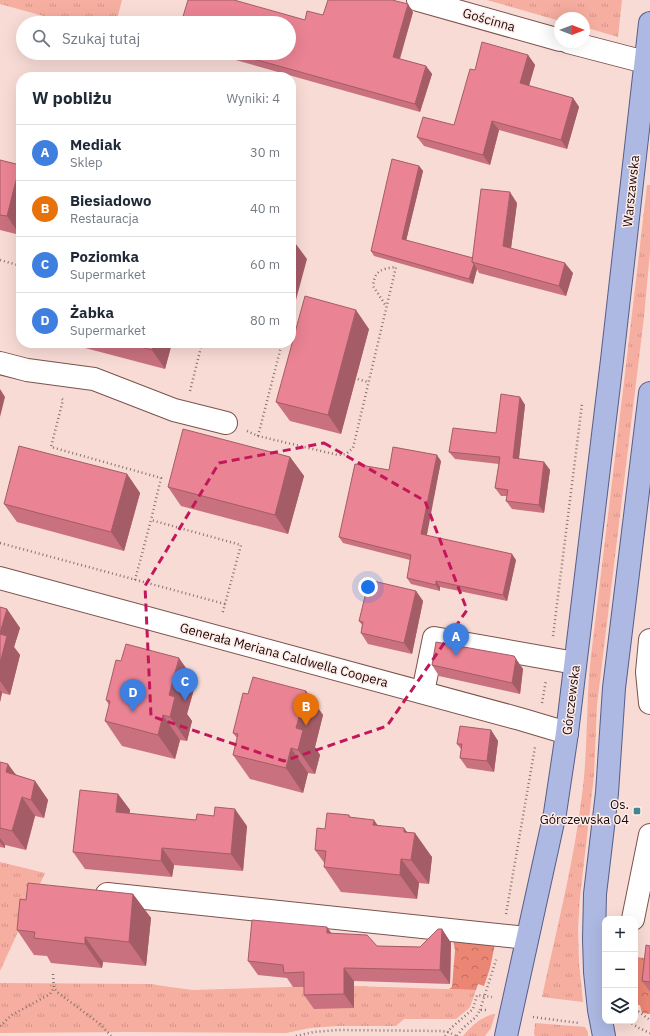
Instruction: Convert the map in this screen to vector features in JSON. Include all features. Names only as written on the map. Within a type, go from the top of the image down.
[{"type":"main road","name":"Warszawska","points":[[612,360],[650,23]]},
{"type":"main road","name":"Górczewska","points":[[506,1036],[555,813],[567,733],[612,360]]},
{"type":"main road","points":[[604,1036],[599,1010],[595,972],[595,894],[607,793],[614,688],[647,441],[650,393]]},
{"type":"street","name":"Gościnna","points":[[418,0],[554,38]]},
{"type":"street","points":[[590,48],[645,62]]},
{"type":"street","points":[[0,363],[27,370],[94,379],[174,410],[226,423]]},
{"type":"street","name":"Generała Meriana Caldwella Coopera","points":[[0,578],[423,692],[567,733]]},
{"type":"street","points":[[423,692],[434,638],[575,663]]},
{"type":"street","points":[[650,640],[650,703]]},
{"type":"street","points":[[633,916],[650,835]]},
{"type":"street","points":[[85,891],[175,902],[527,938]]},
{"type":"path","points":[[0,260],[16,265]]},
{"type":"path","points":[[226,423],[258,436],[338,455],[346,454],[353,448],[396,267],[387,268],[377,273],[374,278],[373,286],[386,306]]},
{"type":"path","points":[[184,412],[201,348]]},
{"type":"path","points":[[258,436],[281,348]]},
{"type":"path","points":[[348,376],[368,382]]},
{"type":"path","points":[[56,398],[64,400],[51,447],[161,478],[135,580]]},
{"type":"path","points":[[151,520],[241,545],[222,614]]},
{"type":"path","points":[[296,1036],[314,1032],[337,1030],[430,1030],[448,1032],[456,1036],[476,1017],[480,1010],[503,936],[550,659],[566,528]]},
{"type":"path","points":[[0,543],[225,604]]},
{"type":"path","points":[[53,974],[54,988],[56,992],[100,1024],[111,1036]]},
{"type":"path","points":[[0,1026],[12,1015],[50,994],[54,988]]},
{"type":"path","points":[[445,1036],[451,1028],[473,1009],[477,994],[492,997]]},
{"type":"path","points":[[480,1010],[493,1010]]},
{"type":"path","points":[[638,1011],[650,1020]]},
{"type":"path","points":[[538,1018],[584,1023]]},
{"type":"path","points":[[634,1024],[650,1033]]},
{"type":"highlighted area","points":[[324,443],[425,501],[467,610],[387,726],[284,761],[151,716],[145,586],[219,463]]},
{"type":"green space","points":[[0,0],[122,0],[118,16],[44,16],[0,4]]},
{"type":"green space","points":[[487,0],[622,0],[618,37],[590,29],[590,12],[554,12],[554,19]]},
{"type":"green space","points":[[647,185],[650,185],[650,252],[644,317],[597,705],[594,775],[580,897],[578,928],[579,963],[583,1002],[542,997],[580,814],[586,754],[588,688],[591,656]]},
{"type":"green space","points":[[0,862],[45,873],[0,971]]},
{"type":"green space","points":[[453,940],[495,944],[490,968],[484,986],[478,984],[476,990],[449,989],[452,987],[455,950]]},
{"type":"green space","points":[[638,957],[650,959],[650,1014],[642,1013],[640,1005],[638,1005]]},
{"type":"green space","points":[[0,983],[151,984],[193,990],[354,986],[476,990],[470,1007],[456,1019],[404,1019],[396,1026],[338,1026],[310,1028],[286,1033],[0,1033]]},
{"type":"green space","points":[[495,1014],[491,1028],[485,1036],[463,1036],[477,1022]]},
{"type":"green space","points":[[535,1023],[585,1027],[588,1032],[588,1036],[535,1036]]},
{"type":"building","points":[[188,0],[234,0],[291,16],[183,16]]},
{"type":"building","points":[[328,0],[392,0],[408,4],[393,57],[426,66],[415,104],[257,60],[296,60],[296,17],[305,20],[307,11],[323,15]]},
{"type":"building","points":[[482,42],[528,55],[520,83],[573,98],[561,140],[492,121],[483,155],[417,137],[423,117],[454,125],[470,69],[475,70]]},
{"type":"building","points":[[392,159],[419,166],[402,239],[473,258],[472,262],[474,264],[469,279],[371,251]]},
{"type":"building","points":[[0,160],[16,164],[16,181],[7,216],[0,215]]},
{"type":"building","points":[[481,189],[510,192],[503,246],[565,263],[559,286],[472,262]]},
{"type":"building","points":[[305,296],[356,310],[328,415],[276,402],[291,348],[296,348],[296,329]]},
{"type":"building","points":[[501,394],[520,397],[513,458],[544,462],[539,505],[506,501],[508,490],[495,488],[500,457],[449,452],[453,428],[496,433]]},
{"type":"building","points":[[183,429],[290,457],[275,515],[168,487]]},
{"type":"building","points":[[19,446],[127,474],[111,532],[4,504]]},
{"type":"building","points":[[393,447],[437,455],[421,534],[512,554],[503,595],[436,581],[436,585],[407,578],[411,555],[339,537],[355,464],[389,470]]},
{"type":"building","points":[[369,580],[416,591],[404,643],[361,633],[363,622],[359,621]]},
{"type":"building","points":[[0,607],[7,609],[0,633]]},
{"type":"building","points":[[0,634],[7,636],[0,663]]},
{"type":"building","points":[[436,642],[514,656],[516,659],[512,683],[432,665]]},
{"type":"building","points":[[126,644],[179,658],[169,695],[175,697],[170,717],[163,715],[158,735],[105,721],[110,701],[106,700],[116,660],[121,661]]},
{"type":"building","points":[[253,677],[306,691],[296,728],[303,730],[298,750],[291,748],[286,768],[233,755],[238,734],[233,733],[243,693],[248,694]]},
{"type":"building","points":[[460,726],[491,730],[487,761],[460,758],[462,744],[457,744]]},
{"type":"building","points":[[0,762],[8,764],[6,772],[35,781],[31,800],[22,797],[12,831],[0,828]]},
{"type":"building","points":[[80,790],[118,794],[116,812],[196,820],[197,814],[214,816],[215,807],[235,809],[231,854],[162,848],[161,861],[73,852]]},
{"type":"building","points":[[327,813],[349,815],[349,817],[374,820],[373,825],[404,828],[404,832],[415,833],[411,860],[401,859],[400,875],[324,867],[326,851],[315,850],[317,828],[325,829]]},
{"type":"building","points":[[28,883],[133,894],[129,942],[85,937],[85,944],[34,938],[35,932],[17,930],[20,899],[26,900]]},
{"type":"building","points":[[252,920],[327,927],[327,933],[367,935],[377,946],[420,947],[438,929],[442,929],[440,970],[344,968],[344,994],[304,995],[304,972],[284,973],[283,965],[248,961]]},
{"type":"building","points":[[646,945],[650,946],[650,982],[642,981]]},
{"type":"place","name":"Mediak","points":[[456,656]]},
{"type":"place","name":"Poziomka","points":[[185,701]]},
{"type":"place","name":"Żabka","points":[[133,712]]},
{"type":"place","name":"Biesiadowo","points":[[306,726]]},
{"type":"place","name":"Os. Górczewska 04","points":[[637,811]]}]
